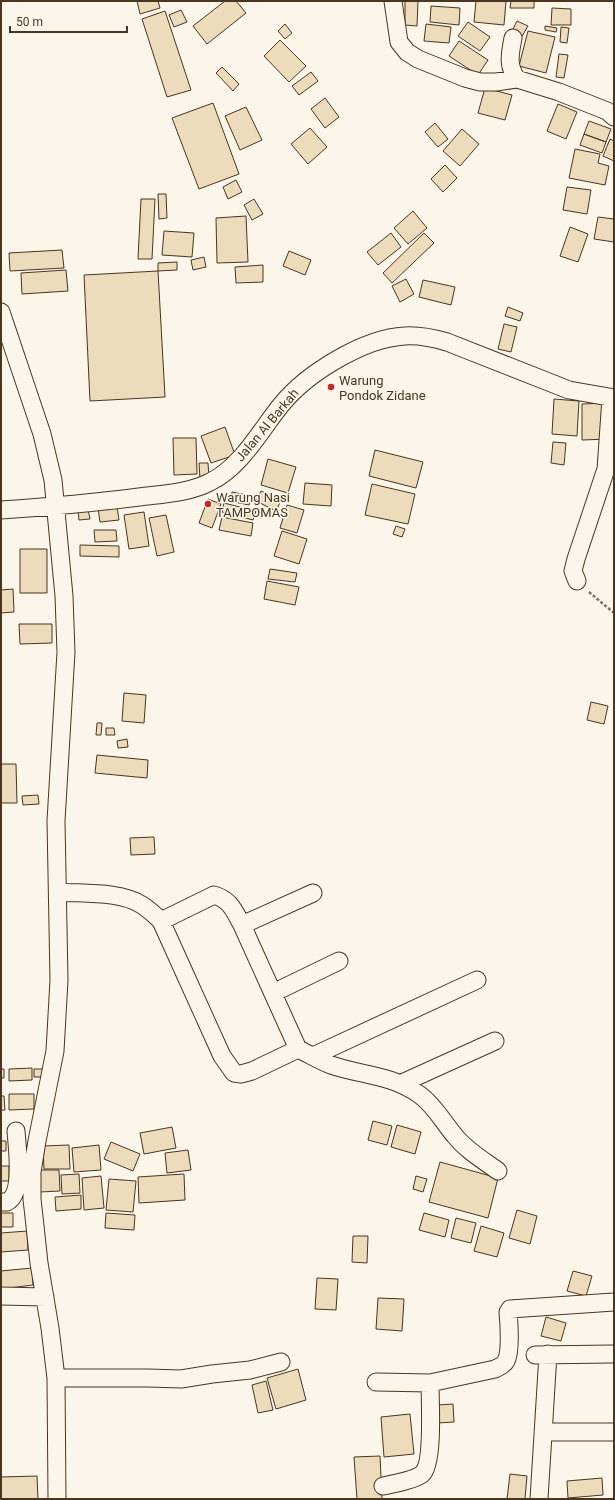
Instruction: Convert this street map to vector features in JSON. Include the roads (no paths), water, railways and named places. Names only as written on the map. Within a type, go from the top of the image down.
[{"type":"street","points":[[393,1],[399,42],[407,52],[418,59],[465,78],[480,82],[517,80],[566,95],[607,111],[614,117]]},
{"type":"street","points":[[513,38],[509,60],[510,68],[517,80]]},
{"type":"street","points":[[1,312],[42,434],[50,464],[56,507],[66,626],[66,652],[56,821],[58,980],[55,1051],[32,1172],[32,1199],[39,1263],[50,1328],[56,1378],[57,1499]]},
{"type":"street","name":"Jalan Al Barkah","points":[[1,510],[56,507],[168,493],[193,489],[210,482],[224,475],[238,461],[282,404],[304,383],[330,364],[379,340],[405,336],[429,337],[447,342],[569,390],[613,398]]},
{"type":"street","points":[[577,581],[574,572],[576,558],[606,468],[613,398]]},
{"type":"street","points":[[58,892],[96,894],[133,900],[142,905],[161,921],[222,1056],[234,1073],[242,1074],[252,1071],[298,1049]]},
{"type":"street","points":[[242,925],[312,893]]},
{"type":"street","points":[[161,921],[214,896],[223,898],[231,905],[242,925],[298,1049],[330,1065],[370,1074],[400,1084],[420,1095],[434,1107],[455,1137],[466,1148],[498,1170]]},
{"type":"street","points":[[273,993],[339,961]]},
{"type":"street","points":[[313,1056],[477,980]]},
{"type":"street","points":[[400,1084],[495,1041]]},
{"type":"street","points":[[1,1202],[7,1202],[12,1198],[19,1175],[8,1132],[39,1131]]},
{"type":"street","points":[[1,1296],[45,1297]]},
{"type":"street","points":[[376,1382],[430,1383],[495,1369],[503,1365],[508,1354],[508,1312],[510,1309],[614,1302]]},
{"type":"street","points":[[539,1499],[543,1432],[541,1354],[612,1354]]},
{"type":"street","points":[[56,1378],[181,1379],[243,1371],[281,1362]]},
{"type":"street","points":[[383,1486],[417,1478],[423,1474],[426,1468],[430,1431],[430,1383]]},
{"type":"street","points":[[543,1432],[612,1432]]},
{"type":"place","name":"Warung Pondok Zidane","points":[[331,387]]},
{"type":"place","name":"Warung Nasi TAMPOMAS","points":[[208,504]]}]
